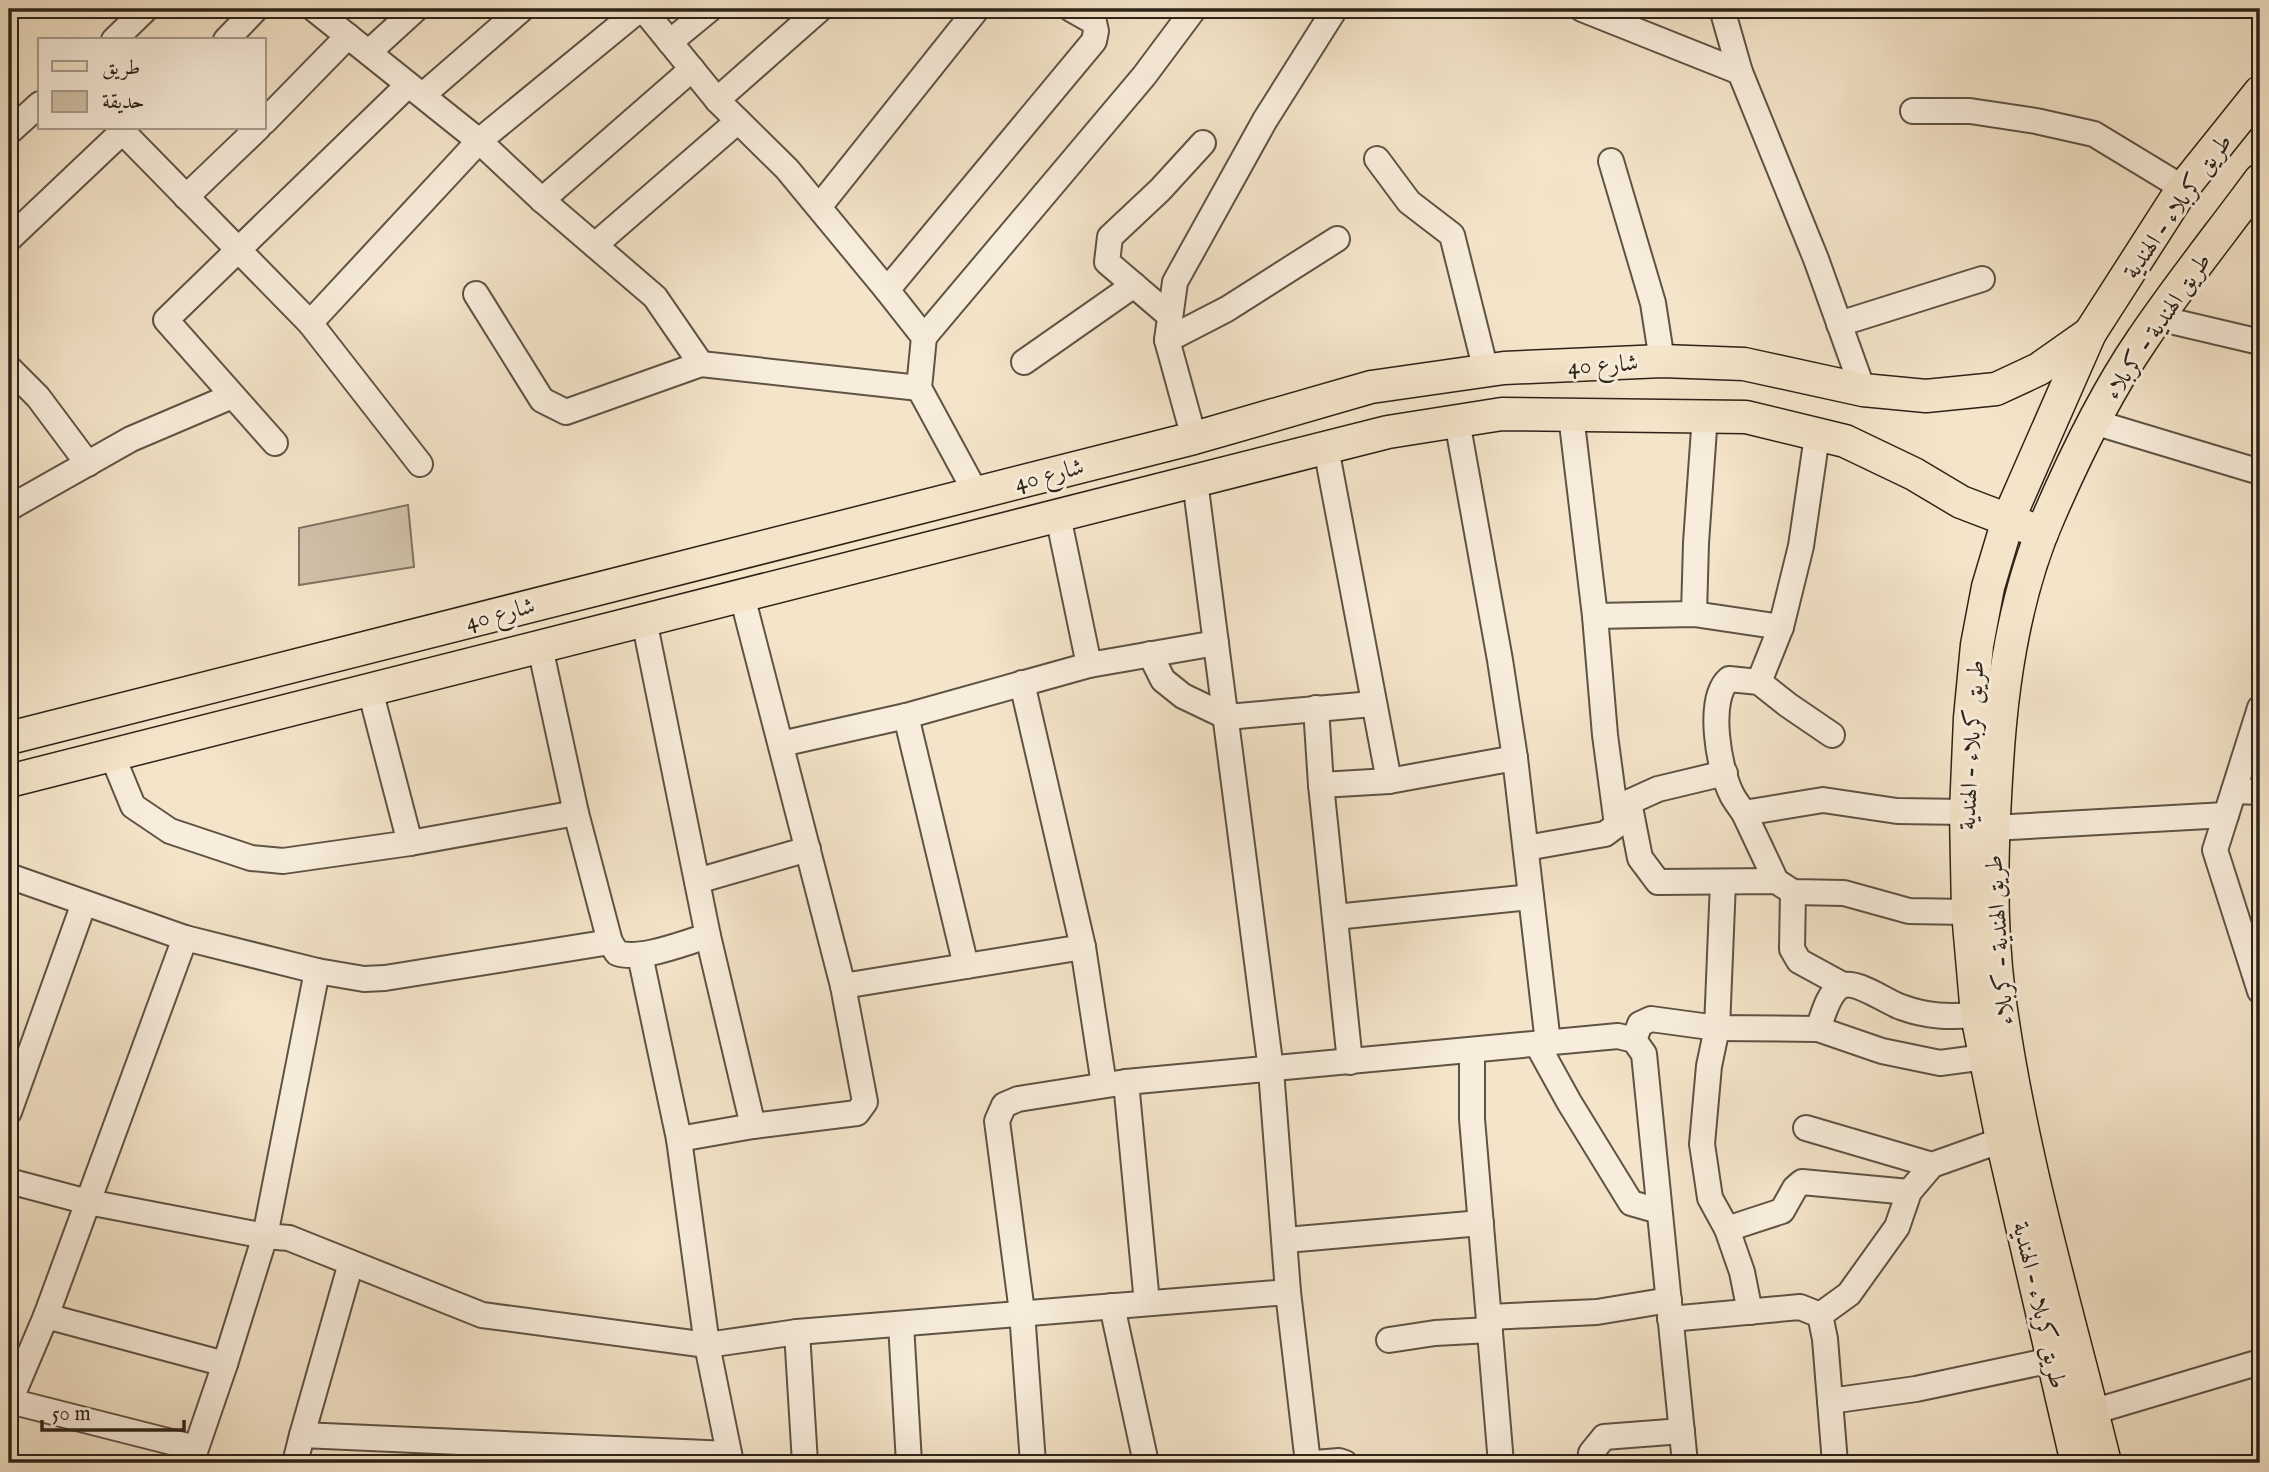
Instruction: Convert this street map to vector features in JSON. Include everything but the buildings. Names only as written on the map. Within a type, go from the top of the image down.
[{"type":"main road","name":"طريق كربلاء - الهندية","points":[[2077,1463],[2002,1140],[1977,1015],[1968,912],[1979,820],[1970,718],[1977,645],[1988,587],[2008,520],[2090,332],[2183,188],[2260,92]]},
{"type":"main road","name":"طريق الهندية - كربلاء","points":[[2105,1463],[2022,1128],[1999,994],[1993,908],[1979,820],[1999,729],[2009,654],[2022,593],[2042,533],[2094,422],[2141,341],[2260,180]]},
{"type":"main road","name":"شارع 40","points":[[9,738],[1194,438],[1371,387],[1486,371],[1662,361],[1744,364],[1863,390],[1926,396],[1996,389],[2039,369],[2090,332]]},
{"type":"main road","points":[[1744,364],[1746,417]]},
{"type":"main road","name":"شارع 40","points":[[9,781],[1388,432],[1502,414],[1746,417],[1846,441],[1914,474],[1961,502],[2042,533]]},
{"type":"main road","points":[[1982,614],[1997,610],[2010,615],[2016,621]]},
{"type":"main road","points":[[288,667],[298,708]]},
{"type":"main road","points":[[191,692],[202,732]]},
{"type":"street","points":[[116,38],[146,9]]},
{"type":"street","points":[[228,38],[256,9]]},
{"type":"street","points":[[314,9],[479,141],[542,200],[654,297],[701,364]]},
{"type":"street","points":[[369,52],[416,9]]},
{"type":"street","points":[[275,443],[166,320],[238,250],[415,90],[522,9]]},
{"type":"street","points":[[310,323],[479,141],[642,9],[717,100],[787,169],[924,337]]},
{"type":"street","points":[[670,42],[710,9]]},
{"type":"street","points":[[717,100],[820,9]]},
{"type":"street","points":[[818,207],[976,9]]},
{"type":"street","points":[[887,290],[1094,41],[1094,22],[1071,9]]},
{"type":"street","points":[[976,492],[919,388],[924,337],[1144,76],[1194,9]]},
{"type":"street","points":[[1194,438],[1169,328],[1175,282],[1265,120],[1335,9]]},
{"type":"street","points":[[1582,9],[1740,72]]},
{"type":"street","points":[[1727,12],[1740,72],[1816,259],[1863,390]]},
{"type":"street","points":[[266,120],[348,36]]},
{"type":"street","points":[[542,200],[692,69]]},
{"type":"street","points":[[9,132],[38,106]]},
{"type":"street","points":[[1913,111],[1970,111],[2036,121],[2094,134],[2183,188]]},
{"type":"street","points":[[595,245],[738,121]]},
{"type":"street","points":[[186,197],[256,130]]},
{"type":"street","points":[[9,239],[129,132],[186,197],[310,323],[419,464]]},
{"type":"street","points":[[1169,328],[1134,285],[1107,262],[1107,249],[1110,237],[1160,190],[1203,143]]},
{"type":"street","points":[[1377,159],[1409,202],[1452,235],[1486,371]]},
{"type":"street","points":[[1611,161],[1653,303],[1662,361]]},
{"type":"street","points":[[1169,328],[1227,309],[1337,239]]},
{"type":"street","points":[[1839,324],[1982,279]]},
{"type":"street","points":[[1024,362],[1134,285]]},
{"type":"street","points":[[476,294],[542,400],[566,412],[701,364],[919,388]]},
{"type":"street","points":[[2158,318],[2260,342]]},
{"type":"street","points":[[9,368],[38,397],[88,464]]},
{"type":"street","points":[[9,508],[131,439],[232,396]]},
{"type":"street","points":[[1571,415],[1595,616],[1605,735],[1622,805],[1640,858],[1658,881],[1785,886],[1844,893],[1909,911],[1968,912]]},
{"type":"street","points":[[1695,614],[1696,542],[1705,415]]},
{"type":"street","points":[[1457,421],[1515,758],[1531,897],[1543,1043],[1569,1102],[1631,1203],[1659,1210]]},
{"type":"street","points":[[2094,422],[2260,472]]},
{"type":"street","points":[[1759,682],[1781,627],[1801,546],[1817,436]]},
{"type":"street","points":[[1326,448],[1388,781]]},
{"type":"street","points":[[1195,481],[1271,1070],[1288,1292],[1308,1463]]},
{"type":"street","points":[[1058,516],[1089,665]]},
{"type":"street","points":[[680,1139],[753,1126],[858,1113],[865,1102],[843,986],[742,596]]},
{"type":"street","points":[[1595,616],[1695,614],[1781,627]]},
{"type":"street","points":[[644,621],[708,936],[753,1126]]},
{"type":"street","points":[[781,744],[906,716],[1089,665],[1216,643]]},
{"type":"street","points":[[540,647],[576,813],[610,942],[617,953],[626,956],[640,955],[708,936]]},
{"type":"street","points":[[1150,654],[1164,680],[1184,696],[1227,717],[1372,704]]},
{"type":"street","points":[[1832,735],[1759,682],[1729,679],[1719,691],[1716,720],[1719,753],[1731,794],[1785,886],[1792,950],[1799,961],[1843,985],[1854,985],[1901,1007],[1941,1018],[1977,1015]]},
{"type":"street","points":[[1022,683],[1115,1083],[1147,1303]]},
{"type":"street","points":[[370,690],[410,843]]},
{"type":"street","points":[[1316,708],[1321,785],[1350,1062]]},
{"type":"street","points":[[2260,708],[2215,849],[2260,991]]},
{"type":"street","points":[[906,716],[965,966]]},
{"type":"street","points":[[112,755],[134,806],[170,831],[251,858],[283,861],[410,843],[576,813]]},
{"type":"street","points":[[1321,785],[1388,781],[1515,758]]},
{"type":"street","points":[[1526,848],[1605,834],[1616,825],[1622,805],[1658,789],[1725,773]]},
{"type":"street","points":[[2234,791],[2260,792]]},
{"type":"street","points":[[1744,813],[1824,800],[1979,820],[2226,815]]},
{"type":"street","points":[[697,881],[808,849]]},
{"type":"street","points":[[9,878],[185,938],[317,971],[363,979],[385,978],[610,942]]},
{"type":"street","points":[[1723,882],[1717,1028],[1709,1066],[1702,1144],[1710,1198],[1727,1228],[1742,1272],[1750,1311]]},
{"type":"street","points":[[1335,917],[1531,897]]},
{"type":"street","points":[[9,1112],[84,903]]},
{"type":"street","points":[[185,938],[46,1316],[9,1402],[193,1456],[265,1236],[317,971]]},
{"type":"street","points":[[843,986],[1083,947]]},
{"type":"street","points":[[302,1435],[565,1455],[730,1458],[707,1345],[680,1139],[640,955]]},
{"type":"street","points":[[1818,1029],[1834,991],[1843,985]]},
{"type":"street","points":[[1634,1040],[1640,1024],[1650,1019],[1717,1028],[1818,1029],[1882,1051],[1940,1063],[1985,1057]]},
{"type":"street","points":[[1033,1463],[1022,1312],[998,1121],[1004,1105],[1018,1099],[1115,1083],[1618,1036],[1634,1040],[1644,1054],[1685,1463]]},
{"type":"street","points":[[1472,1050],[1472,1119],[1501,1463]]},
{"type":"street","points":[[1806,1128],[1931,1165]]},
{"type":"street","points":[[1821,1315],[1849,1294],[1897,1227],[1909,1192],[1931,1165],[2002,1140]]},
{"type":"street","points":[[9,1181],[88,1202],[265,1236],[289,1238],[482,1314],[707,1345],[796,1332],[1288,1292]]},
{"type":"street","points":[[1727,1228],[1782,1211],[1795,1188],[1802,1182],[1909,1192]]},
{"type":"street","points":[[1286,1240],[1481,1223]]},
{"type":"street","points":[[295,1463],[351,1263]]},
{"type":"street","points":[[1112,1306],[1146,1463]]},
{"type":"street","points":[[1389,1340],[1489,1324],[1597,1312],[1670,1309],[1750,1311],[1800,1307],[1821,1315]]},
{"type":"street","points":[[1821,1315],[1835,1463]]},
{"type":"street","points":[[46,1316],[225,1364]]},
{"type":"street","points":[[901,1324],[909,1463]]},
{"type":"street","points":[[796,1332],[805,1463]]},
{"type":"street","points":[[1830,1401],[1916,1389],[2052,1360]]},
{"type":"street","points":[[2092,1412],[2260,1362]]},
{"type":"street","points":[[1590,1463],[1591,1452],[1604,1437],[1682,1431]]},
{"type":"street","points":[[1315,1463],[1345,1463]]},
{"type":"green space","points":[[408,505],[414,567],[299,585],[299,528]]}]
